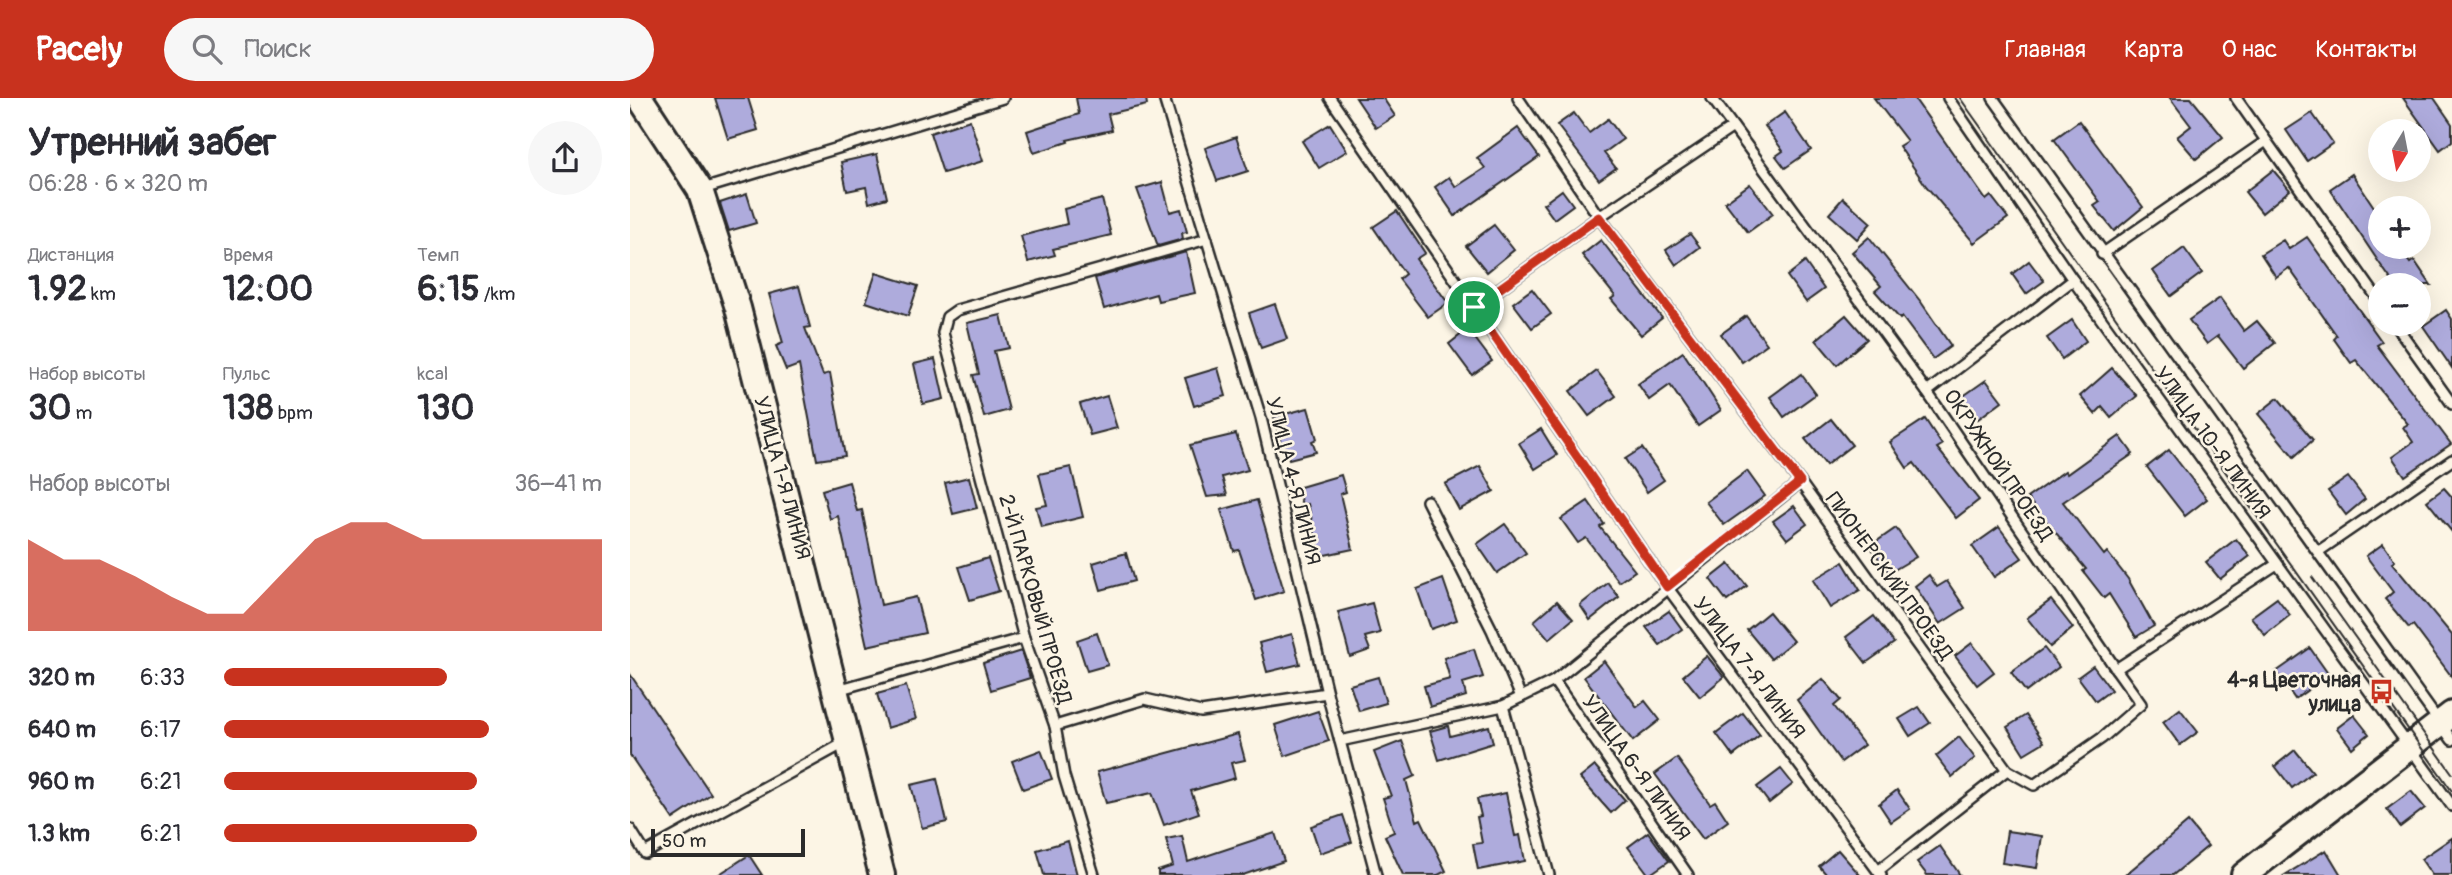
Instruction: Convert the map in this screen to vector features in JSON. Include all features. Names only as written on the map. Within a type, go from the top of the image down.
[{"type":"main road","name":"УЛИЦА 1-Я ЛИНИЯ","points":[[640,98],[700,190],[738,308],[837,690],[880,874]]},
{"type":"main road","points":[[2244,875],[2409,746],[2448,726]]},
{"type":"lane","points":[[700,190],[1003,98]]},
{"type":"lane","name":"УЛИЦА 4-Я ЛИНИЯ","points":[[1164,98],[1261,418],[1327,693],[1376,875]]},
{"type":"lane","name":"УЛИЦА 7-Я ЛИНИЯ","points":[[1330,98],[1667,587],[1879,873]]},
{"type":"lane","name":"ПИОНЕРСКИЙ ПРОЕЗД","points":[[1518,98],[1599,217],[1800,482],[2007,770]]},
{"type":"lane","name":"ОКРУЖНОЙ ПРОЕЗД","points":[[1712,98],[1927,392],[2141,704],[2102,738],[2034,785],[2007,770]]},
{"type":"lane","name":"УЛИЦА 10-Я ЛИНИЯ","points":[[1948,98],[2073,280],[2452,806]]},
{"type":"lane","name":"УЛИЦА 10-Я ЛИНИЯ","points":[[1993,98],[2102,254],[2448,726]]},
{"type":"lane","points":[[2235,98],[2368,285]]},
{"type":"lane","points":[[1474,307],[1599,217],[1733,127]]},
{"type":"lane","points":[[2102,254],[2266,141]]},
{"type":"lane","name":"2-Й ПАРКОВЫЙ ПРОЕЗД","points":[[1094,875],[1063,776],[1055,726],[1024,638],[943,333],[947,317],[957,310],[1207,239]]},
{"type":"lane","points":[[1927,392],[2073,280]]},
{"type":"lane","points":[[2404,336],[2452,404]]},
{"type":"lane","points":[[2319,551],[2452,460]]},
{"type":"lane","points":[[1340,741],[1503,706],[1554,681],[1800,482]]},
{"type":"lane","points":[[1427,500],[1492,631],[1521,697]]},
{"type":"lane","points":[[2116,670],[2277,564]]},
{"type":"lane","points":[[837,690],[1024,638]]},
{"type":"lane","name":"УЛИЦА 6-Я ЛИНИЯ","points":[[1554,681],[1688,875]]},
{"type":"lane","points":[[1055,726],[1145,699],[1200,712],[1327,693]]},
{"type":"lane","points":[[1503,706],[1549,875]]},
{"type":"lane","points":[[630,829],[645,853],[847,741]]},
{"type":"lane","points":[[1879,873],[2007,770]]},
{"type":"building","points":[[715,98],[748,98],[758,130],[728,139]]},
{"type":"building","points":[[1076,98],[1146,98],[1147,105],[1108,114],[1112,130],[1067,140],[1068,142],[1034,153],[1027,131],[1079,114]]},
{"type":"building","points":[[1356,98],[1383,98],[1395,116],[1376,128]]},
{"type":"building","points":[[1874,98],[1914,98],[1986,200],[1991,196],[2008,218],[1974,243],[1926,186],[1899,146],[1907,141]]},
{"type":"building","points":[[2170,98],[2191,98],[2223,137],[2196,159],[2177,137],[2191,126]]},
{"type":"building","points":[[2403,98],[2434,98],[2452,124],[2452,141],[2440,150],[2431,137],[2431,119],[2418,119]]},
{"type":"building","points":[[1785,112],[1811,150],[1785,168],[1776,156],[1783,151],[1765,126]]},
{"type":"building","points":[[1574,113],[1589,133],[1608,119],[1623,139],[1604,153],[1616,168],[1599,180],[1557,125]]},
{"type":"building","points":[[2312,113],[2333,143],[2307,161],[2286,130]]},
{"type":"building","points":[[970,120],[983,161],[943,173],[930,133]]},
{"type":"building","points":[[2079,121],[2143,207],[2114,231],[2094,206],[2100,202],[2054,139]]},
{"type":"building","points":[[1330,124],[1347,151],[1319,168],[1302,141]]},
{"type":"building","points":[[1518,128],[1539,157],[1455,216],[1435,187],[1449,177],[1456,187],[1485,168],[1477,158]]},
{"type":"building","points":[[1236,137],[1248,171],[1217,181],[1205,148]]},
{"type":"building","points":[[877,154],[887,198],[869,203],[866,187],[847,191],[841,162]]},
{"type":"building","points":[[2273,170],[2290,190],[2262,213],[2245,192]]},
{"type":"building","points":[[2352,174],[2368,198],[2368,246],[2330,189]]},
{"type":"building","points":[[1162,182],[1170,212],[1181,209],[1187,232],[1182,233],[1183,239],[1158,246],[1137,189]]},
{"type":"building","points":[[1750,184],[1773,214],[1748,232],[1725,202]]},
{"type":"building","points":[[1562,190],[1573,205],[1554,219],[1543,204]]},
{"type":"building","points":[[747,194],[756,223],[729,231],[720,203]]},
{"type":"building","points":[[1843,198],[1871,223],[1857,239],[1829,214]]},
{"type":"building","points":[[1102,199],[1111,235],[1053,249],[1055,255],[1028,262],[1021,236],[1067,224],[1064,209]]},
{"type":"building","points":[[1397,211],[1425,253],[1416,259],[1448,303],[1428,317],[1399,279],[1405,274],[1373,227]]},
{"type":"building","points":[[1494,225],[1514,250],[1487,272],[1466,246]]},
{"type":"building","points":[[1690,234],[1700,247],[1676,265],[1666,250]]},
{"type":"building","points":[[1869,237],[1921,302],[1951,346],[1933,359],[1902,317],[1900,319],[1875,291],[1881,286],[1852,252]]},
{"type":"building","points":[[2307,237],[2368,322],[2368,336],[2378,336],[2382,342],[2377,345],[2451,444],[2405,476],[2392,457],[2413,442],[2403,427],[2408,424],[2356,360],[2351,363],[2334,339],[2337,336],[2289,268],[2276,277],[2261,254],[2283,240],[2289,249]]},
{"type":"building","points":[[1601,240],[1662,318],[1641,335],[1611,299],[1615,296],[1582,255]]},
{"type":"building","points":[[2184,248],[2202,273],[2171,296],[2153,271]]},
{"type":"building","points":[[1186,252],[1195,293],[1158,301],[1156,294],[1104,309],[1095,278]]},
{"type":"building","points":[[2377,259],[2407,259],[2410,263],[2414,260],[2423,273],[2386,273]]},
{"type":"building","points":[[2029,261],[2044,281],[2026,294],[2012,274]]},
{"type":"building","points":[[1805,262],[1824,289],[1806,302],[1787,276]]},
{"type":"building","points":[[876,273],[918,286],[908,316],[866,302]]},
{"type":"building","points":[[799,286],[810,327],[805,328],[823,375],[830,373],[845,456],[817,460],[799,365],[786,370],[776,346],[783,343],[769,294]]},
{"type":"building","points":[[1532,289],[1551,314],[1532,328],[1513,303]]},
{"type":"building","points":[[2220,298],[2244,331],[2257,321],[2275,343],[2243,368],[2218,336],[2207,344],[2189,320]]},
{"type":"building","points":[[1275,304],[1287,339],[1261,348],[1249,313]]},
{"type":"building","points":[[2446,310],[2452,319],[2452,368],[2430,336],[2431,320]]},
{"type":"building","points":[[1001,315],[1009,348],[994,351],[1009,410],[984,417],[973,375],[979,374],[967,323]]},
{"type":"building","points":[[1846,315],[1867,339],[1837,365],[1816,340]]},
{"type":"building","points":[[1746,316],[1767,344],[1742,362],[1721,334]]},
{"type":"building","points":[[2072,320],[2086,341],[2062,359],[2047,338]]},
{"type":"building","points":[[1468,329],[1492,361],[1472,375],[1449,344]]},
{"type":"building","points":[[1683,352],[1721,410],[1698,426],[1670,385],[1649,400],[1638,384]]},
{"type":"building","points":[[935,359],[944,399],[923,404],[914,364]]},
{"type":"building","points":[[1218,368],[1226,396],[1194,406],[1185,378]]},
{"type":"building","points":[[2112,368],[2137,396],[2111,418],[2102,407],[2095,414],[2080,396]]},
{"type":"building","points":[[1597,371],[1616,396],[1589,416],[1570,391]]},
{"type":"building","points":[[1801,374],[1816,394],[1784,417],[1770,397]]},
{"type":"building","points":[[1986,380],[2002,401],[1978,419],[1962,397]]},
{"type":"building","points":[[1107,396],[1117,428],[1090,435],[1080,404]]},
{"type":"building","points":[[2278,398],[2313,440],[2294,457],[2258,414]]},
{"type":"building","points":[[1308,408],[1317,439],[1312,441],[1316,452],[1289,459],[1285,448],[1282,448],[1274,417]]},
{"type":"building","points":[[1831,419],[1852,445],[1826,465],[1805,439]]},
{"type":"building","points":[[1925,419],[1942,445],[1937,448],[1979,500],[1956,518],[1914,463],[1907,468],[1890,442]]},
{"type":"building","points":[[1541,429],[1557,455],[1535,469],[1519,443]]},
{"type":"building","points":[[1236,434],[1248,470],[1222,477],[1227,495],[1207,497],[1190,445]]},
{"type":"building","points":[[2120,436],[2133,454],[2063,502],[2104,555],[2107,552],[2128,579],[2154,626],[2136,637],[2109,594],[2104,598],[2083,571],[2086,569],[2027,498],[2065,471],[2067,474]]},
{"type":"building","points":[[1642,448],[1664,480],[1647,492],[1625,459]]},
{"type":"building","points":[[2169,450],[2207,499],[2185,516],[2147,467]]},
{"type":"building","points":[[1480,466],[1494,491],[1459,510],[1445,484]]},
{"type":"building","points":[[1071,467],[1083,517],[1041,527],[1036,507],[1047,505],[1039,474]]},
{"type":"building","points":[[1747,471],[1765,496],[1724,525],[1706,502]]},
{"type":"building","points":[[1341,475],[1346,492],[1340,494],[1353,549],[1320,556],[1308,504],[1302,505],[1297,488]]},
{"type":"building","points":[[969,477],[977,508],[953,514],[945,483]]},
{"type":"building","points":[[2348,477],[2365,499],[2346,515],[2328,491]]},
{"type":"building","points":[[849,482],[857,511],[862,510],[881,605],[916,597],[925,633],[867,646],[838,516],[830,519],[822,490]]},
{"type":"building","points":[[2444,488],[2452,497],[2452,532],[2427,501]]},
{"type":"building","points":[[1257,500],[1284,591],[1256,600],[1239,550],[1234,551],[1221,510]]},
{"type":"building","points":[[1588,501],[1604,524],[1600,527],[1635,571],[1619,582],[1586,538],[1578,543],[1561,519]]},
{"type":"building","points":[[1794,506],[1807,524],[1787,539],[1773,521]]},
{"type":"building","points":[[1505,524],[1526,553],[1497,573],[1477,544]]},
{"type":"building","points":[[1999,527],[2022,558],[1994,577],[1972,546]]},
{"type":"building","points":[[1896,528],[1916,557],[1889,573],[1870,546]]},
{"type":"building","points":[[2236,539],[2250,556],[2220,579],[2206,562]]},
{"type":"building","points":[[2383,544],[2395,561],[2392,563],[2452,635],[2452,677],[2413,625],[2409,628],[2385,599],[2393,592],[2366,556]]},
{"type":"building","points":[[1126,553],[1134,581],[1101,590],[1093,563]]},
{"type":"building","points":[[988,558],[999,591],[970,600],[959,567]]},
{"type":"building","points":[[1843,562],[1860,590],[1830,608],[1813,580]]},
{"type":"building","points":[[1729,564],[1747,586],[1727,601],[1710,579]]},
{"type":"building","points":[[1929,575],[1937,587],[1947,581],[1965,608],[1940,624],[1915,586]]},
{"type":"building","points":[[1443,579],[1457,620],[1431,629],[1417,589]]},
{"type":"building","points":[[1608,583],[1619,597],[1590,620],[1580,605]]},
{"type":"building","points":[[2277,598],[2290,615],[2265,635],[2251,617]]},
{"type":"building","points":[[2051,600],[2073,628],[2050,647],[2027,618]]},
{"type":"building","points":[[1557,601],[1573,619],[1549,639],[1534,621]]},
{"type":"building","points":[[1372,603],[1380,633],[1365,637],[1370,650],[1350,657],[1338,612]]},
{"type":"building","points":[[1669,611],[1682,629],[1660,645],[1646,627]]},
{"type":"building","points":[[1769,612],[1793,641],[1771,659],[1747,630]]},
{"type":"building","points":[[1874,616],[1894,643],[1866,663],[1846,637]]},
{"type":"building","points":[[1097,633],[1108,665],[1087,671],[1077,640]]},
{"type":"building","points":[[1292,634],[1300,664],[1267,672],[1259,643]]},
{"type":"building","points":[[1972,643],[1994,672],[1977,685],[1955,656]]},
{"type":"building","points":[[2044,648],[2059,667],[2026,692],[2011,672]]},
{"type":"building","points":[[2310,648],[2329,675],[2295,699],[2276,672]]},
{"type":"building","points":[[1474,649],[1483,677],[1463,683],[1466,696],[1430,707],[1424,686],[1450,679],[1444,658]]},
{"type":"building","points":[[1021,651],[1030,678],[991,690],[983,663]]},
{"type":"building","points":[[1707,656],[1724,677],[1700,697],[1683,676]]},
{"type":"building","points":[[1604,661],[1637,707],[1645,701],[1660,720],[1633,741],[1584,677]]},
{"type":"building","points":[[2093,666],[2111,690],[2096,701],[2078,677]]},
{"type":"building","points":[[630,674],[711,794],[673,819],[630,755]]},
{"type":"building","points":[[1378,677],[1386,703],[1359,711],[1350,685]]},
{"type":"building","points":[[1823,679],[1841,700],[1834,706],[1864,745],[1841,762],[1797,700]]},
{"type":"building","points":[[906,686],[916,719],[887,728],[877,694]]},
{"type":"building","points":[[1919,707],[1930,723],[1910,736],[1899,719]]},
{"type":"building","points":[[2180,709],[2198,732],[2180,745],[2163,722]]},
{"type":"building","points":[[1318,711],[1329,741],[1285,756],[1275,725]]},
{"type":"building","points":[[1743,713],[1760,735],[1733,756],[1716,733]]},
{"type":"building","points":[[2026,715],[2044,742],[2024,754],[2007,727]]},
{"type":"building","points":[[2354,715],[2369,734],[2352,748],[2337,728]]},
{"type":"building","points":[[1448,726],[1450,736],[1489,726],[1493,743],[1439,760],[1430,731]]},
{"type":"building","points":[[1238,734],[1245,760],[1231,763],[1235,778],[1191,791],[1199,813],[1164,825],[1152,793],[1106,803],[1097,772]]},
{"type":"building","points":[[1959,737],[1975,758],[1952,777],[1936,756]]},
{"type":"building","points":[[1402,741],[1415,776],[1406,780],[1417,821],[1421,819],[1446,871],[1438,875],[1403,875],[1385,836],[1394,832],[1383,798],[1391,796],[1374,752]]},
{"type":"building","points":[[1041,750],[1052,779],[1023,789],[1012,761]]},
{"type":"building","points":[[2295,750],[2313,772],[2292,788],[2275,766]]},
{"type":"building","points":[[1677,758],[1710,804],[1715,801],[1728,821],[1703,839],[1655,774]]},
{"type":"building","points":[[1595,766],[1625,800],[1611,813],[1580,778]]},
{"type":"building","points":[[1781,769],[1793,784],[1769,803],[1757,787]]},
{"type":"building","points":[[937,779],[947,822],[922,828],[911,785]]},
{"type":"building","points":[[1897,790],[1910,809],[1891,822],[1879,804]]},
{"type":"building","points":[[2411,791],[2425,808],[2400,827],[2387,809]]},
{"type":"building","points":[[1506,793],[1515,836],[1520,835],[1525,861],[1478,870],[1473,844],[1482,843],[1477,799]]},
{"type":"building","points":[[1343,815],[1352,842],[1320,853],[1311,826]]},
{"type":"building","points":[[2188,822],[2208,846],[2173,875],[2125,875]]},
{"type":"building","points":[[2007,831],[2042,836],[2037,868],[2002,863]]},
{"type":"building","points":[[1648,832],[1669,861],[1649,875],[1628,847]]},
{"type":"building","points":[[1275,833],[1284,861],[1243,875],[1158,875],[1158,871],[1173,866],[1166,839],[1182,836],[1188,862]]},
{"type":"building","points":[[2452,838],[2452,875],[2432,875],[2421,859]]},
{"type":"building","points":[[1068,841],[1077,875],[1044,875],[1037,850]]},
{"type":"building","points":[[1940,846],[1960,875],[1927,875],[1917,862]]},
{"type":"building","points":[[1838,850],[1860,875],[1827,875],[1819,866]]},
{"type":"building","points":[[2326,850],[2341,875],[2285,875]]},
{"type":"building","points":[[749,855],[762,875],[718,875]]},
{"type":"tram line","points":[[1960,98],[2452,791]]},
{"type":"tram line","points":[[2312,577],[2452,773]]},
{"type":"place","name":"4-я Цветочная улица","points":[[2381,692]]},
{"type":"route","points":[[1599,217],[1800,482],[1667,587],[1474,307],[1599,217]]}]
